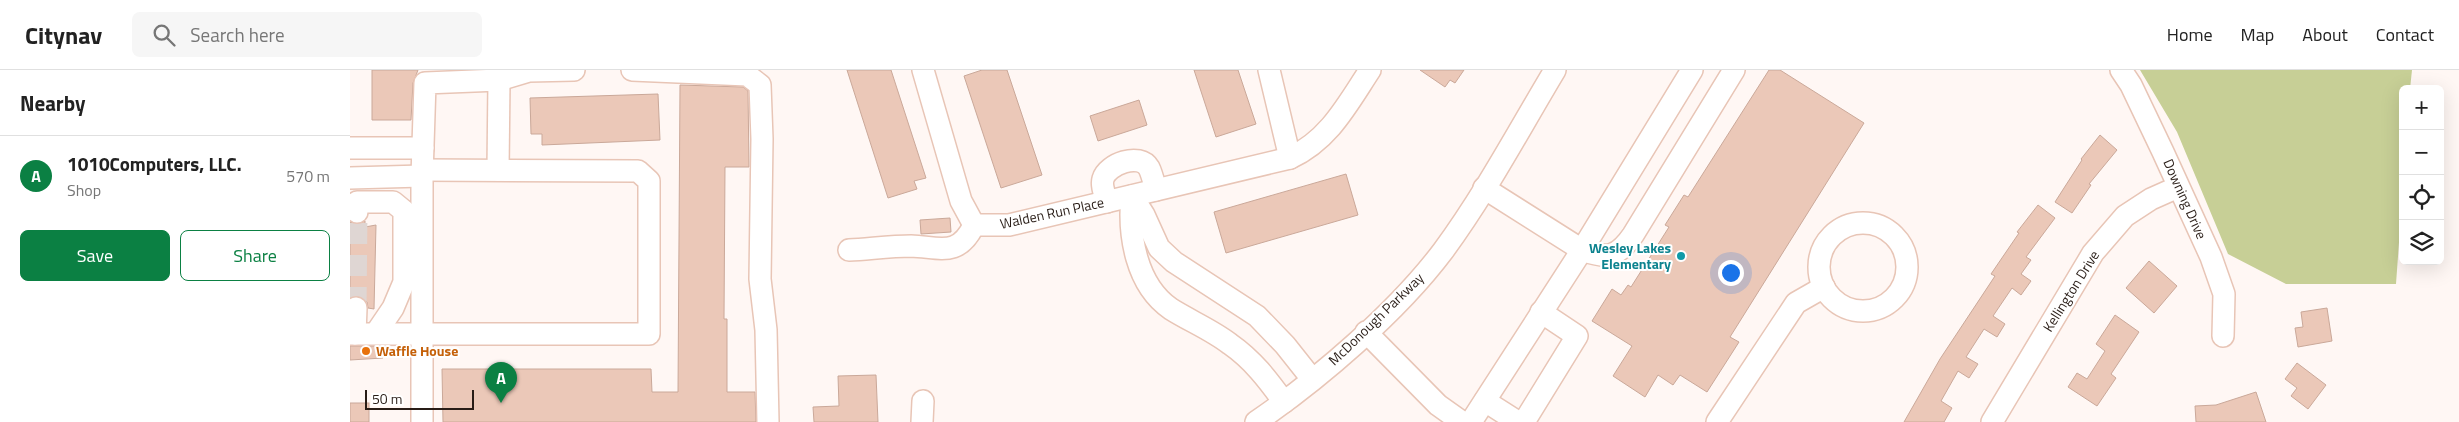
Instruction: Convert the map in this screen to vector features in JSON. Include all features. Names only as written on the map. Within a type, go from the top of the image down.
[{"type":"street","points":[[422,422],[422,173],[426,83],[499,80],[529,71],[574,70]]},
{"type":"street","points":[[632,70],[747,75],[760,84],[762,139],[760,279],[766,330],[768,422]]},
{"type":"street","points":[[849,250],[911,246],[946,250],[965,239],[974,225],[961,201],[923,70]]},
{"type":"street","points":[[1269,70],[1290,158]]},
{"type":"street","name":"Walden Run Place","points":[[974,225],[1009,225],[1290,158],[1309,147],[1326,133],[1370,70]]},
{"type":"street","name":"McDonough Parkway","points":[[1256,422],[1312,379],[1366,332],[1414,286],[1442,252],[1484,188],[1555,70]]},
{"type":"street","points":[[1472,422],[1582,250],[1692,70]]},
{"type":"street","points":[[1484,188],[1582,250],[1599,256],[1608,256],[1616,253],[1626,245],[1734,70]]},
{"type":"street","name":"Downing Drive","points":[[2121,70],[2130,85],[2211,258],[2224,294],[2223,336]]},
{"type":"street","points":[[498,170],[499,80]]},
{"type":"street","points":[[350,148],[423,148]]},
{"type":"street","points":[[1107,202],[1102,184],[1104,176],[1109,169],[1123,162],[1140,160],[1148,166],[1156,190]]},
{"type":"street","points":[[350,178],[498,170],[638,171],[649,181],[649,334],[352,334],[356,308]]},
{"type":"street","points":[[380,202],[381,177]]},
{"type":"street","name":"Kellington Drive","points":[[1992,422],[2093,253],[2125,216],[2151,199],[2178,187]]},
{"type":"street","points":[[1132,196],[1144,215],[1143,277],[1160,299],[1172,310],[1229,343],[1249,358],[1284,402]]},
{"type":"street","points":[[1132,196],[1130,217],[1144,242],[1159,248],[1174,262],[1264,322],[1312,379]]},
{"type":"street","points":[[357,212],[357,202],[394,202],[404,211],[404,282],[393,308],[376,333]]},
{"type":"street","points":[[1854,224],[1868,224],[1882,228],[1894,236],[1903,248],[1907,262],[1906,277],[1900,291],[1891,302],[1878,309],[1863,311],[1849,309],[1836,302],[1824,287],[1819,264],[1822,251],[1830,238],[1841,230],[1854,224]]},
{"type":"street","points":[[1717,422],[1796,303],[1824,287]]},
{"type":"street","points":[[1524,422],[1577,336],[1541,312]]},
{"type":"street","points":[[1366,332],[1438,405],[1462,422]]},
{"type":"street","points":[[1485,401],[1518,422]]},
{"type":"green space","points":[[2140,70],[2412,70],[2410,85],[2399,85],[2399,242],[2396,284],[2286,284],[2228,254],[2177,132]]},
{"type":"building","points":[[372,70],[418,70],[413,83],[411,120],[372,120]]},
{"type":"building","points":[[847,70],[891,70],[926,178],[914,181],[917,189],[888,198]]},
{"type":"building","points":[[982,70],[1007,70],[1042,175],[1001,188],[964,76]]},
{"type":"building","points":[[1194,70],[1238,70],[1256,124],[1216,137]]},
{"type":"building","points":[[1420,70],[1464,70],[1455,83],[1450,80],[1445,87]]},
{"type":"building","name":"Wesley Lakes Elementary","points":[[1769,70],[1780,70],[1864,123],[1730,337],[1739,342],[1707,392],[1680,375],[1673,385],[1658,375],[1645,397],[1613,376],[1632,346],[1592,321],[1612,289],[1621,295],[1628,285],[1631,287],[1669,227],[1665,225],[1684,195],[1688,197]]},
{"type":"building","points":[[680,85],[743,87],[748,91],[749,167],[725,167],[724,319],[727,319],[727,392],[755,392],[756,422],[443,422],[442,369],[651,369],[652,392],[678,392]]},
{"type":"building","points":[[658,94],[660,140],[542,145],[542,134],[531,134],[530,98]]},
{"type":"building","points":[[1139,100],[1147,125],[1098,141],[1090,116]]},
{"type":"building","points":[[2100,135],[2117,150],[2089,184],[2091,185],[2072,213],[2055,202],[2081,159]]},
{"type":"building","points":[[1346,174],[1358,215],[1226,253],[1214,212]]},
{"type":"building","points":[[2038,205],[2055,218],[2026,257],[2031,260],[2021,274],[2031,281],[2021,295],[2012,288],[1993,316],[2005,324],[1997,337],[1984,329],[1966,357],[1978,364],[1969,378],[1958,371],[1941,401],[1952,408],[1944,422],[1904,422],[1940,359],[1995,276],[1991,274],[2019,233],[2017,232]]},
{"type":"building","points":[[950,218],[951,232],[921,234],[920,220]]},
{"type":"building","points":[[365,221],[365,227],[376,225],[374,309],[368,308],[367,302],[362,297],[350,297],[350,222],[357,224]]},
{"type":"building","points":[[2149,261],[2177,286],[2154,313],[2126,288]]},
{"type":"building","points":[[2327,308],[2332,341],[2298,347],[2295,328],[2303,327],[2301,312]]},
{"type":"building","points":[[2115,315],[2139,332],[2111,374],[2116,378],[2097,406],[2068,387],[2077,373],[2087,379],[2105,351],[2096,344]]},
{"type":"building","name":"Waffle House","points":[[350,346],[382,346],[383,358],[350,360]]},
{"type":"building","points":[[2297,363],[2326,385],[2308,409],[2291,396],[2297,388],[2285,379]]},
{"type":"building","points":[[876,375],[878,422],[814,422],[813,407],[839,406],[838,376]]},
{"type":"building","points":[[2256,392],[2266,422],[2196,422],[2195,406],[2216,405]]},
{"type":"building","points":[[350,403],[369,403],[369,422],[350,422]]},
{"type":"tunnel","points":[[356,308],[357,212]]},
{"type":"place","name":"Wesley Lakes Elementary","points":[[1681,256]]},
{"type":"place","name":"Waffle House","points":[[366,351]]},
{"type":"place","name":"1010Computers, LLC.","points":[[501,403]]}]
